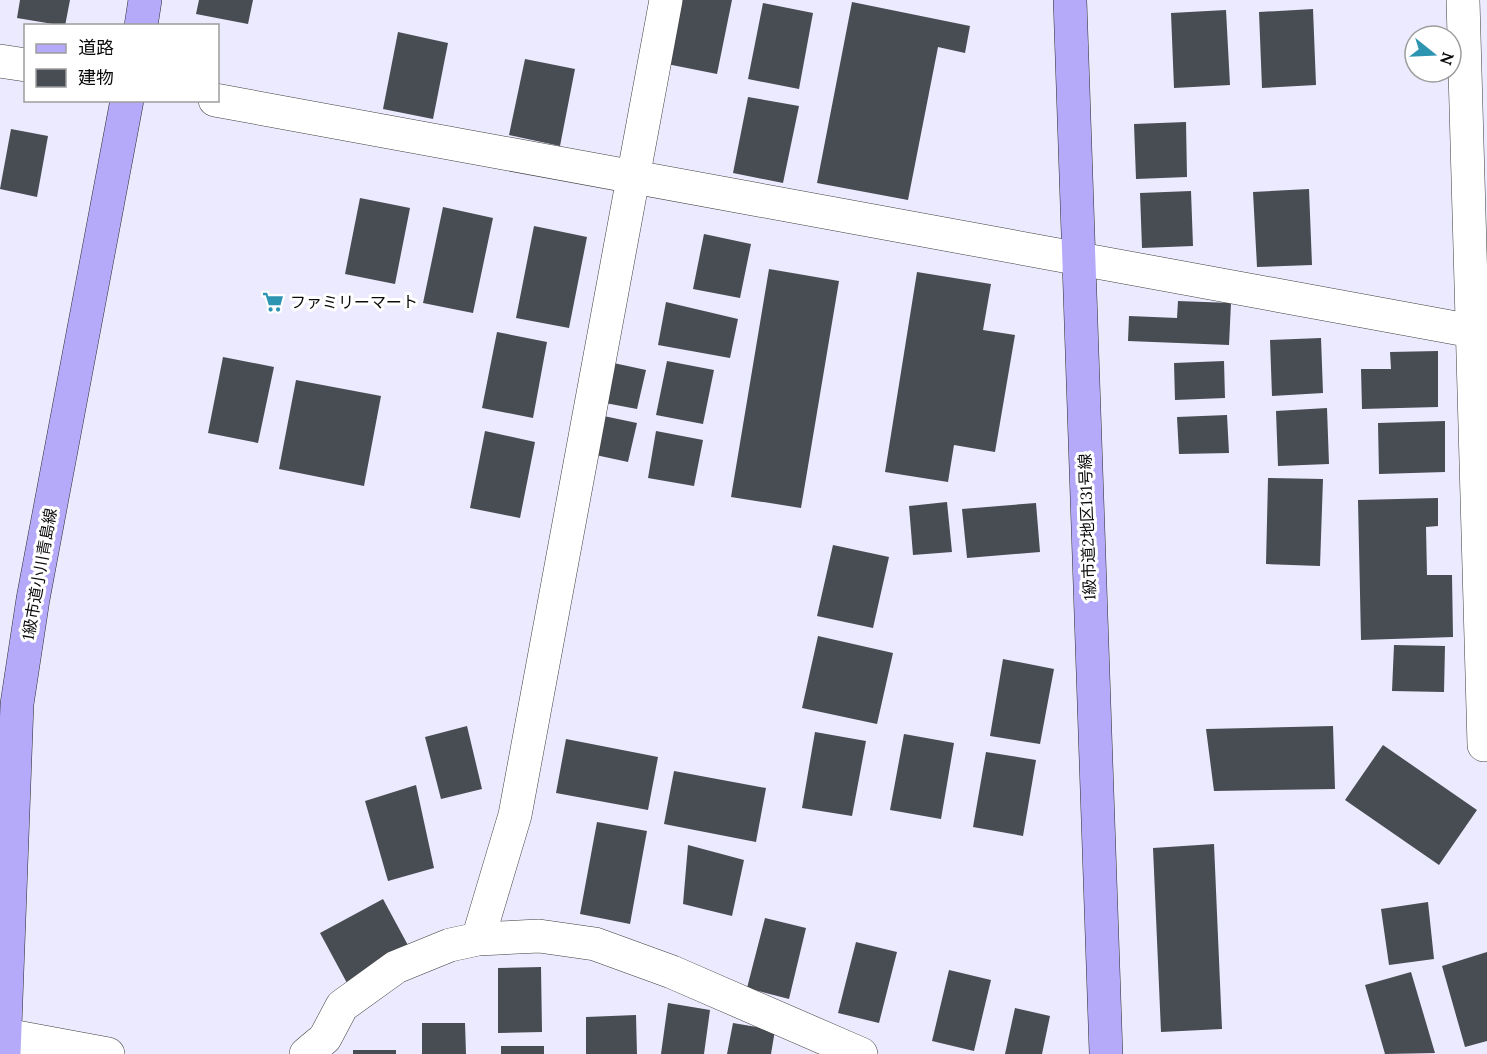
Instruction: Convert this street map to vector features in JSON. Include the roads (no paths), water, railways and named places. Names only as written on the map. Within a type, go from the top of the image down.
[{"type":"street","points":[[141,24],[145,0]]},
{"type":"street","points":[[477,939],[515,814],[666,0]]},
{"type":"street","name":"1級市道2地区131号線","points":[[1070,0],[1077,261],[1106,1054]]},
{"type":"street","points":[[1462,0],[1480,331],[1484,745]]},
{"type":"street","points":[[0,61],[24,65]]},
{"type":"street","points":[[219,101],[1077,261],[1480,331]]},
{"type":"street","name":"1級市道小川青島線","points":[[2,1041],[17,704],[33,599],[127,102]]},
{"type":"street","points":[[320,1049],[342,1006],[396,967],[450,945],[477,939],[540,936],[595,944],[672,972],[848,1052]]},
{"type":"street","points":[[2,1041],[108,1054]]},
{"type":"place","name":"ファミリーマート","points":[[273,302]]}]
